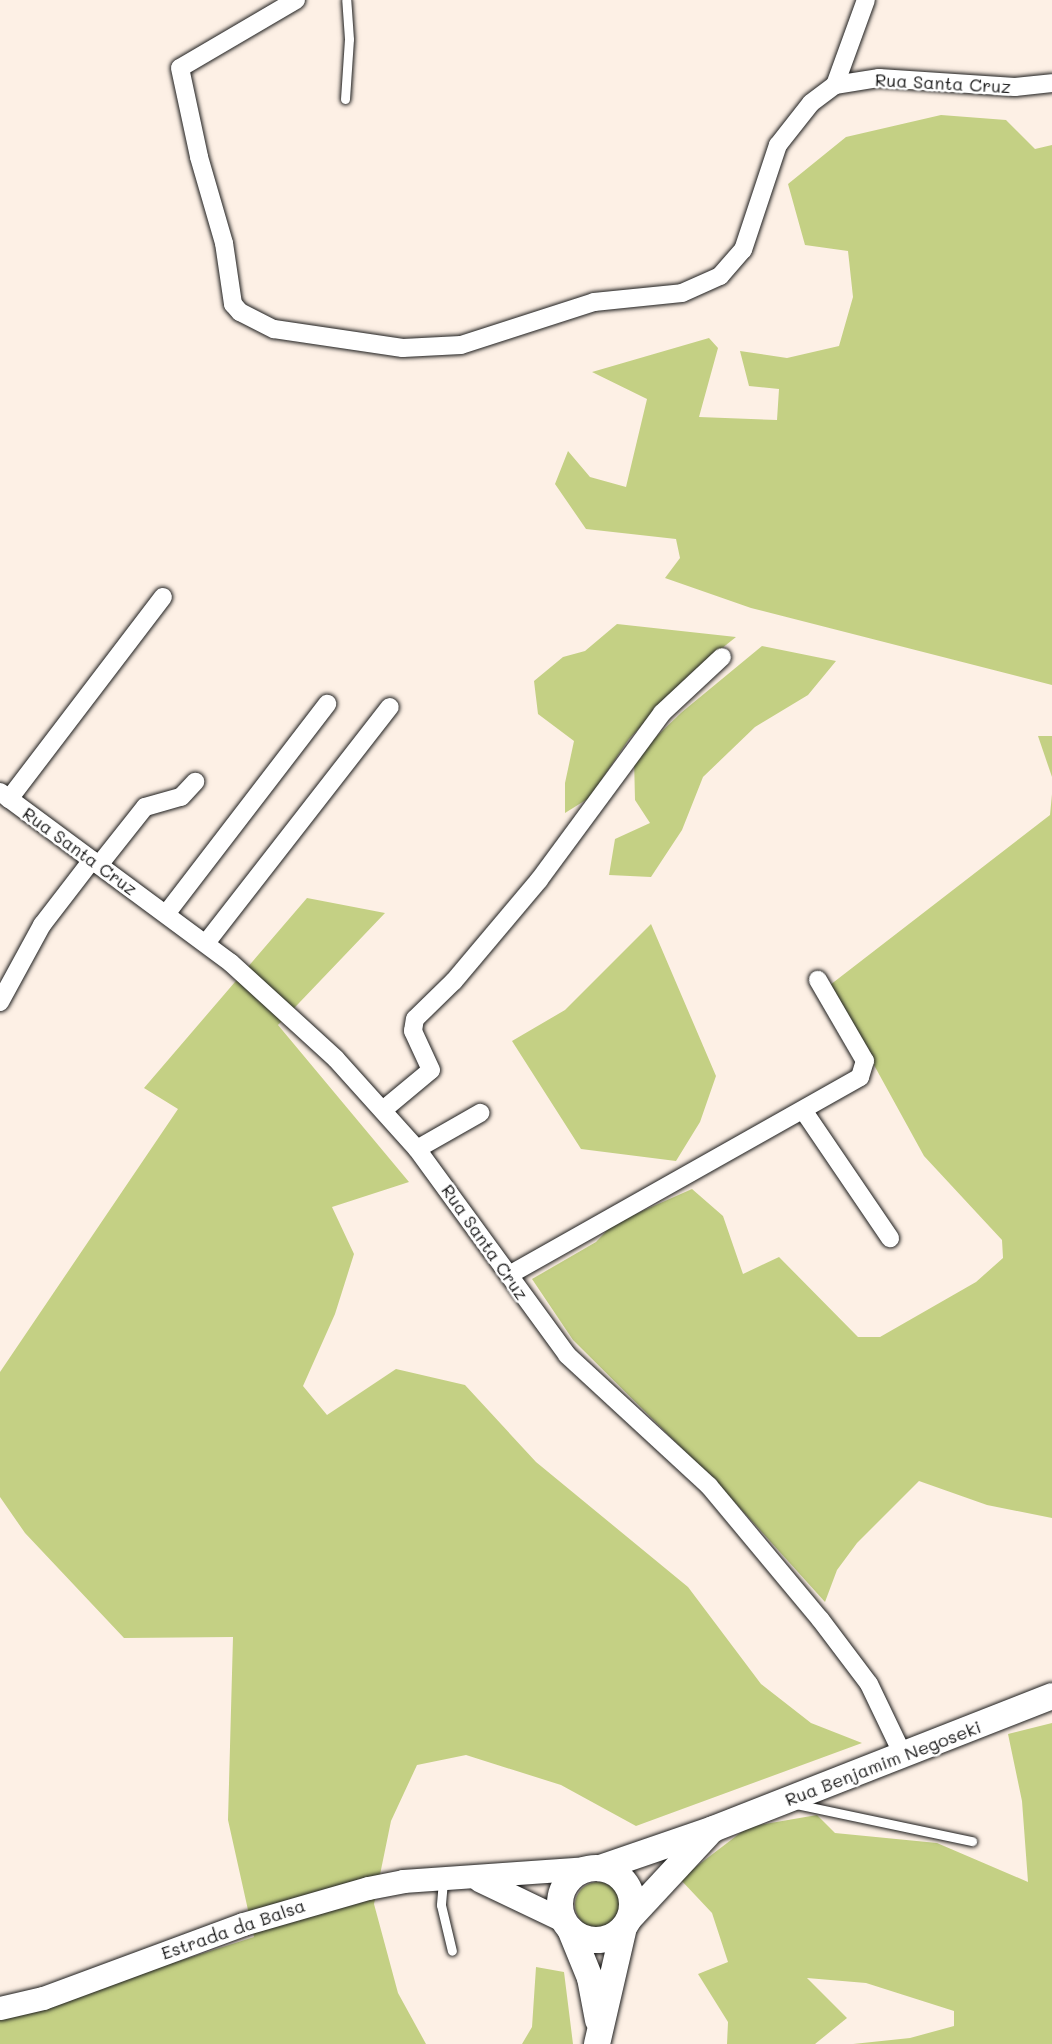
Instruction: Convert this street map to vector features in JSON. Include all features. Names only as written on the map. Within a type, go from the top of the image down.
[{"type":"main road","name":"Rua Benjamim Negoseki","points":[[594,1868],[713,1829],[1052,1696]]},
{"type":"main road","name":"Rua Benjamim Negoseki","points":[[598,2038],[627,1923],[713,1829]]},
{"type":"main road","points":[[594,1868],[621,1877],[628,1885],[633,1907],[627,1923],[597,1940],[567,1924],[564,1888],[594,1868]]},
{"type":"main road","name":"Rua Benjamim Negoseki","points":[[567,1924],[590,1978],[598,2038]]},
{"type":"street","points":[[296,0],[234,40],[185,64],[180,74],[224,243],[233,304],[240,312],[274,329],[334,341],[403,348],[461,345],[594,302],[662,297],[705,285],[733,264],[743,250],[778,145],[811,103],[835,85],[866,0]]},
{"type":"street","name":"Rua Santa Cruz","points":[[835,85],[878,78],[1015,88],[1052,83]]},
{"type":"street","points":[[5,795],[163,597]]},
{"type":"street","points":[[383,1110],[431,1070],[413,1031],[415,1019],[454,981],[539,880],[662,713],[722,657]]},
{"type":"street","points":[[166,914],[327,704]]},
{"type":"street","points":[[206,943],[390,707]]},
{"type":"street","points":[[0,1002],[42,925],[145,807],[181,797],[195,782]]},
{"type":"street","name":"Rua Santa Cruz","points":[[5,795],[206,943],[309,1031],[383,1110],[417,1149],[567,1354],[709,1486],[820,1619],[869,1685],[902,1755]]},
{"type":"street","points":[[509,1275],[852,1083],[865,1069],[865,1061],[818,980]]},
{"type":"street","points":[[803,1110],[890,1238]]},
{"type":"street","points":[[417,1149],[480,1113]]},
{"type":"street","name":"Estrada da Balsa","points":[[0,2008],[43,1998],[315,1901],[403,1881],[594,1868]]},
{"type":"street","name":"Estrada da Balsa","points":[[472,1877],[567,1924]]},
{"type":"lane","points":[[345,99],[349,39],[346,0]]},
{"type":"lane","points":[[786,1801],[972,1841]]},
{"type":"lane","points":[[444,1878],[441,1905],[452,1951]]},
{"type":"green space","points":[[941,115],[1006,120],[1035,149],[1052,145],[1052,685],[751,608],[665,578],[680,558],[676,539],[586,529],[555,484],[568,451],[590,477],[626,487],[647,399],[592,372],[709,338],[718,348],[699,417],[777,420],[779,389],[749,386],[740,351],[787,358],[839,346],[853,297],[848,251],[805,245],[788,184],[846,137]]},
{"type":"green space","points":[[617,624],[736,637],[691,673],[629,739],[589,798],[565,813],[565,783],[574,741],[538,714],[534,681],[563,657],[585,651]]},
{"type":"green space","points":[[762,646],[836,661],[808,695],[755,727],[703,777],[682,830],[651,877],[609,875],[615,839],[650,823],[635,800],[634,758],[682,712]]},
{"type":"green space","points":[[1038,736],[1052,736],[1052,777]]},
{"type":"green space","points":[[1052,794],[1052,1518],[987,1505],[919,1481],[857,1543],[837,1570],[825,1602],[722,1488],[573,1340],[532,1279],[596,1242],[613,1224],[692,1189],[723,1216],[743,1274],[779,1257],[858,1337],[880,1337],[976,1282],[1003,1258],[1002,1240],[924,1156],[830,985],[1050,815]]},
{"type":"green space","points":[[307,898],[385,913],[278,1025],[409,1182],[332,1207],[354,1254],[335,1314],[303,1386],[327,1415],[396,1369],[465,1385],[536,1462],[688,1587],[761,1684],[811,1723],[862,1743],[636,1826],[561,1785],[466,1755],[417,1765],[391,1821],[374,1904],[398,1993],[426,2044],[0,2044],[0,2018],[254,1937],[228,1820],[233,1637],[124,1638],[25,1533],[0,1497],[0,1372],[178,1109],[144,1088]]},
{"type":"green space","points":[[651,924],[716,1076],[700,1122],[676,1161],[581,1149],[512,1041],[565,1010]]},
{"type":"green space","points":[[1052,1723],[1052,2044],[853,2044],[910,2038],[954,2026],[954,2011],[866,1983],[807,1978],[847,2018],[815,2044],[727,2044],[728,2022],[698,1974],[728,1962],[712,1913],[680,1879],[748,1827],[817,1815],[835,1833],[937,1843],[1028,1882],[1022,1801],[1008,1734]]},
{"type":"green space","points":[[598,1882],[614,1889],[621,1905],[614,1921],[598,1928],[582,1921],[575,1905],[582,1889]]},
{"type":"green space","points":[[536,1967],[564,1972],[573,2044],[522,2044],[532,2027]]}]
